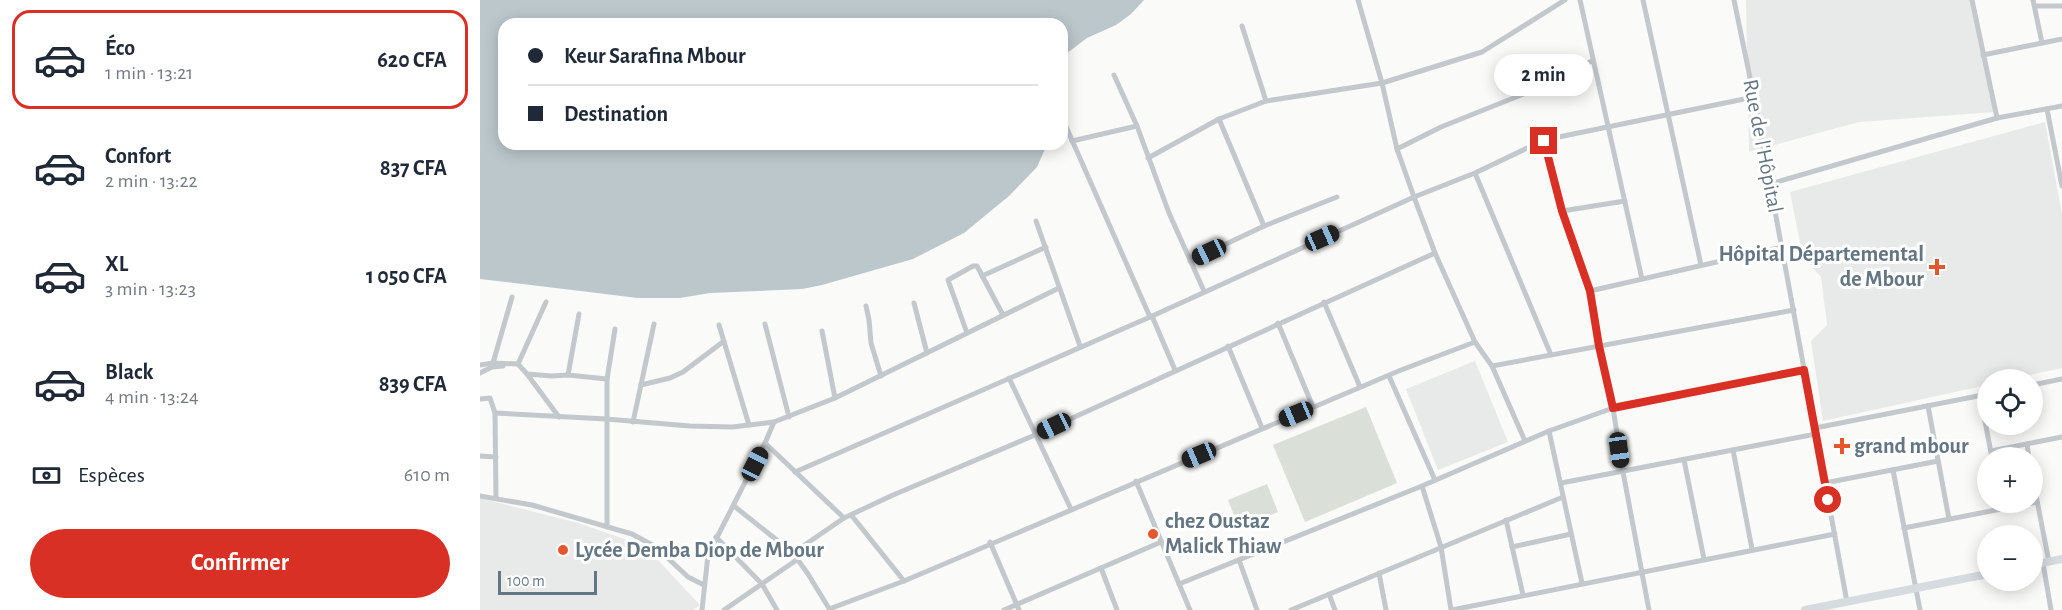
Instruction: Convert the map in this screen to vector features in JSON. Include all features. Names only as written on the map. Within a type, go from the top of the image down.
[{"type":"main road","points":[[2043,563],[2062,559]]},
{"type":"main road","points":[[1805,610],[1848,606],[1916,588],[1977,576]]},
{"type":"street","points":[[1358,0],[1382,82],[1397,149],[1435,253],[1474,342],[1492,366],[1525,441]]},
{"type":"street","points":[[1148,158],[1219,119],[1266,101],[1382,82],[1482,52],[1565,0]]},
{"type":"street","points":[[1580,0],[1642,279]]},
{"type":"street","points":[[1643,0],[1701,265]]},
{"type":"street","name":"Rue de l'Hôpital","points":[[1734,0],[1848,606]]},
{"type":"street","points":[[1972,0],[1997,118]]},
{"type":"street","points":[[2042,43],[2034,3],[2062,6]]},
{"type":"street","points":[[1242,26],[1266,101]]},
{"type":"street","points":[[1983,55],[2062,39]]},
{"type":"street","points":[[1397,149],[1592,61]]},
{"type":"street","points":[[1114,75],[1204,291]]},
{"type":"street","points":[[795,471],[1544,141],[1754,97]]},
{"type":"street","points":[[1770,184],[1997,118],[2062,106]]},
{"type":"street","points":[[2048,109],[2062,186]]},
{"type":"street","points":[[1219,119],[1264,226]]},
{"type":"street","points":[[1072,141],[1137,126]]},
{"type":"street","points":[[1068,132],[1175,370]]},
{"type":"street","points":[[1544,141],[1562,211],[1590,291],[1649,610]]},
{"type":"street","points":[[1475,173],[1551,355]]},
{"type":"street","points":[[1190,261],[1264,226],[1337,197]]},
{"type":"street","points":[[1562,211],[1625,201]]},
{"type":"street","points":[[1036,221],[1080,346]]},
{"type":"street","points":[[982,276],[1047,247]]},
{"type":"street","points":[[1590,291],[1782,247]]},
{"type":"street","points":[[793,553],[843,518],[1035,435],[1435,253]]},
{"type":"street","points":[[967,333],[948,280],[975,265],[1003,315]]},
{"type":"street","points":[[495,412],[690,426],[732,427],[774,422],[835,398],[1059,288]]},
{"type":"street","points":[[493,363],[512,297]]},
{"type":"street","points":[[518,364],[546,302]]},
{"type":"street","points":[[1324,302],[1360,387]]},
{"type":"street","points":[[914,303],[927,353]]},
{"type":"street","points":[[866,306],[871,343],[881,376]]},
{"type":"street","points":[[1492,366],[1794,310]]},
{"type":"street","points":[[568,375],[579,314]]},
{"type":"street","points":[[1278,323],[1313,407]]},
{"type":"street","points":[[633,422],[654,324]]},
{"type":"street","points":[[765,324],[789,417]]},
{"type":"street","points":[[719,326],[749,424]]},
{"type":"street","points":[[607,527],[607,379],[615,329]]},
{"type":"street","points":[[822,331],[835,398]]},
{"type":"street","points":[[641,385],[670,378],[683,372],[724,341]]},
{"type":"street","points":[[734,506],[793,553],[829,610],[1360,387],[1474,342]]},
{"type":"street","points":[[1228,346],[1262,428]]},
{"type":"street","points":[[480,365],[493,363],[507,365]]},
{"type":"street","points":[[480,373],[492,367],[518,364]]},
{"type":"street","points":[[518,364],[559,417]]},
{"type":"street","points":[[1179,584],[1422,486],[1550,430],[1613,408],[1804,370]]},
{"type":"street","points":[[527,374],[607,379]]},
{"type":"street","points":[[1389,376],[1435,480]]},
{"type":"street","points":[[1009,378],[1071,509]]},
{"type":"street","points":[[2043,383],[2062,379]]},
{"type":"street","points":[[1561,483],[1733,450],[1977,396]]},
{"type":"street","points":[[480,399],[490,398],[495,412],[496,498]]},
{"type":"street","points":[[1928,406],[1949,519]]},
{"type":"street","points":[[702,610],[708,555],[774,422]]},
{"type":"street","points":[[1550,430],[1582,583]]},
{"type":"street","points":[[2016,447],[2062,437]]},
{"type":"street","points":[[765,443],[843,518]]},
{"type":"street","points":[[1733,450],[1752,549]]},
{"type":"street","points":[[480,456],[496,457]]},
{"type":"street","points":[[1684,460],[1704,559]]},
{"type":"street","points":[[1825,483],[1938,461]]},
{"type":"street","points":[[1893,470],[1920,610]]},
{"type":"street","points":[[1136,482],[1190,610]]},
{"type":"street","points":[[1422,486],[1441,547],[1451,610],[1835,534]]},
{"type":"street","points":[[480,496],[531,505],[644,539],[688,577],[704,585]]},
{"type":"street","points":[[1293,610],[1563,496]]},
{"type":"street","points":[[1904,528],[1977,512]]},
{"type":"street","points":[[2039,513],[2051,610]]},
{"type":"street","points":[[852,516],[904,580]]},
{"type":"street","points":[[1506,520],[1523,595]]},
{"type":"street","points":[[1512,547],[1571,534]]},
{"type":"street","points":[[716,537],[762,584],[777,610]]},
{"type":"street","points":[[990,542],[1018,608]]},
{"type":"street","points":[[1005,610],[1018,608],[1161,542]]},
{"type":"street","points":[[724,610],[798,559]]},
{"type":"street","points":[[1239,560],[1257,610]]},
{"type":"street","points":[[1101,568],[1117,610]]},
{"type":"street","points":[[1379,573],[1386,610]]},
{"type":"street","points":[[1329,594],[1335,610]]},
{"type":"shaded area","points":[[480,0],[1144,0],[1116,25],[1087,38],[1068,52],[1068,18],[498,18],[498,150],[1045,150],[1037,167],[1009,196],[964,233],[913,259],[822,285],[802,289],[710,293],[680,298],[638,298],[480,279]]},
{"type":"shaded area","points":[[1746,0],[1970,0],[1995,112],[1859,122],[1749,152]]},
{"type":"shaded area","name":"Hôpital Départemental de Mbour","points":[[2045,122],[2062,214],[2062,368],[2043,372],[2043,369],[1977,369],[1977,387],[1823,421],[1811,341],[1827,325],[1821,277],[1803,257],[1790,192]]},
{"type":"shaded area","points":[[1475,361],[1508,442],[1438,470],[1406,389]]},
{"type":"shaded area","points":[[1366,407],[1397,483],[1305,522],[1273,445]]},
{"type":"shaded area","points":[[1267,484],[1278,512],[1239,528],[1228,500]]},
{"type":"shaded area","name":"Lycée Demba Diop de Mbour","points":[[480,498],[578,523],[636,543],[656,558],[700,605],[693,610],[480,610]]},
{"type":"place","name":"Hôpital Départemental de Mbour","points":[[1937,267]]},
{"type":"place","name":"grand mbour","points":[[1842,446]]},
{"type":"place","name":"chez Oustaz Malick Thiaw","points":[[1153,534]]},
{"type":"place","name":"Lycée Demba Diop de Mbour","points":[[563,550]]},
{"type":"route","points":[[1544,141],[1562,211],[1590,291],[1613,408],[1804,370],[1828,500]]}]
